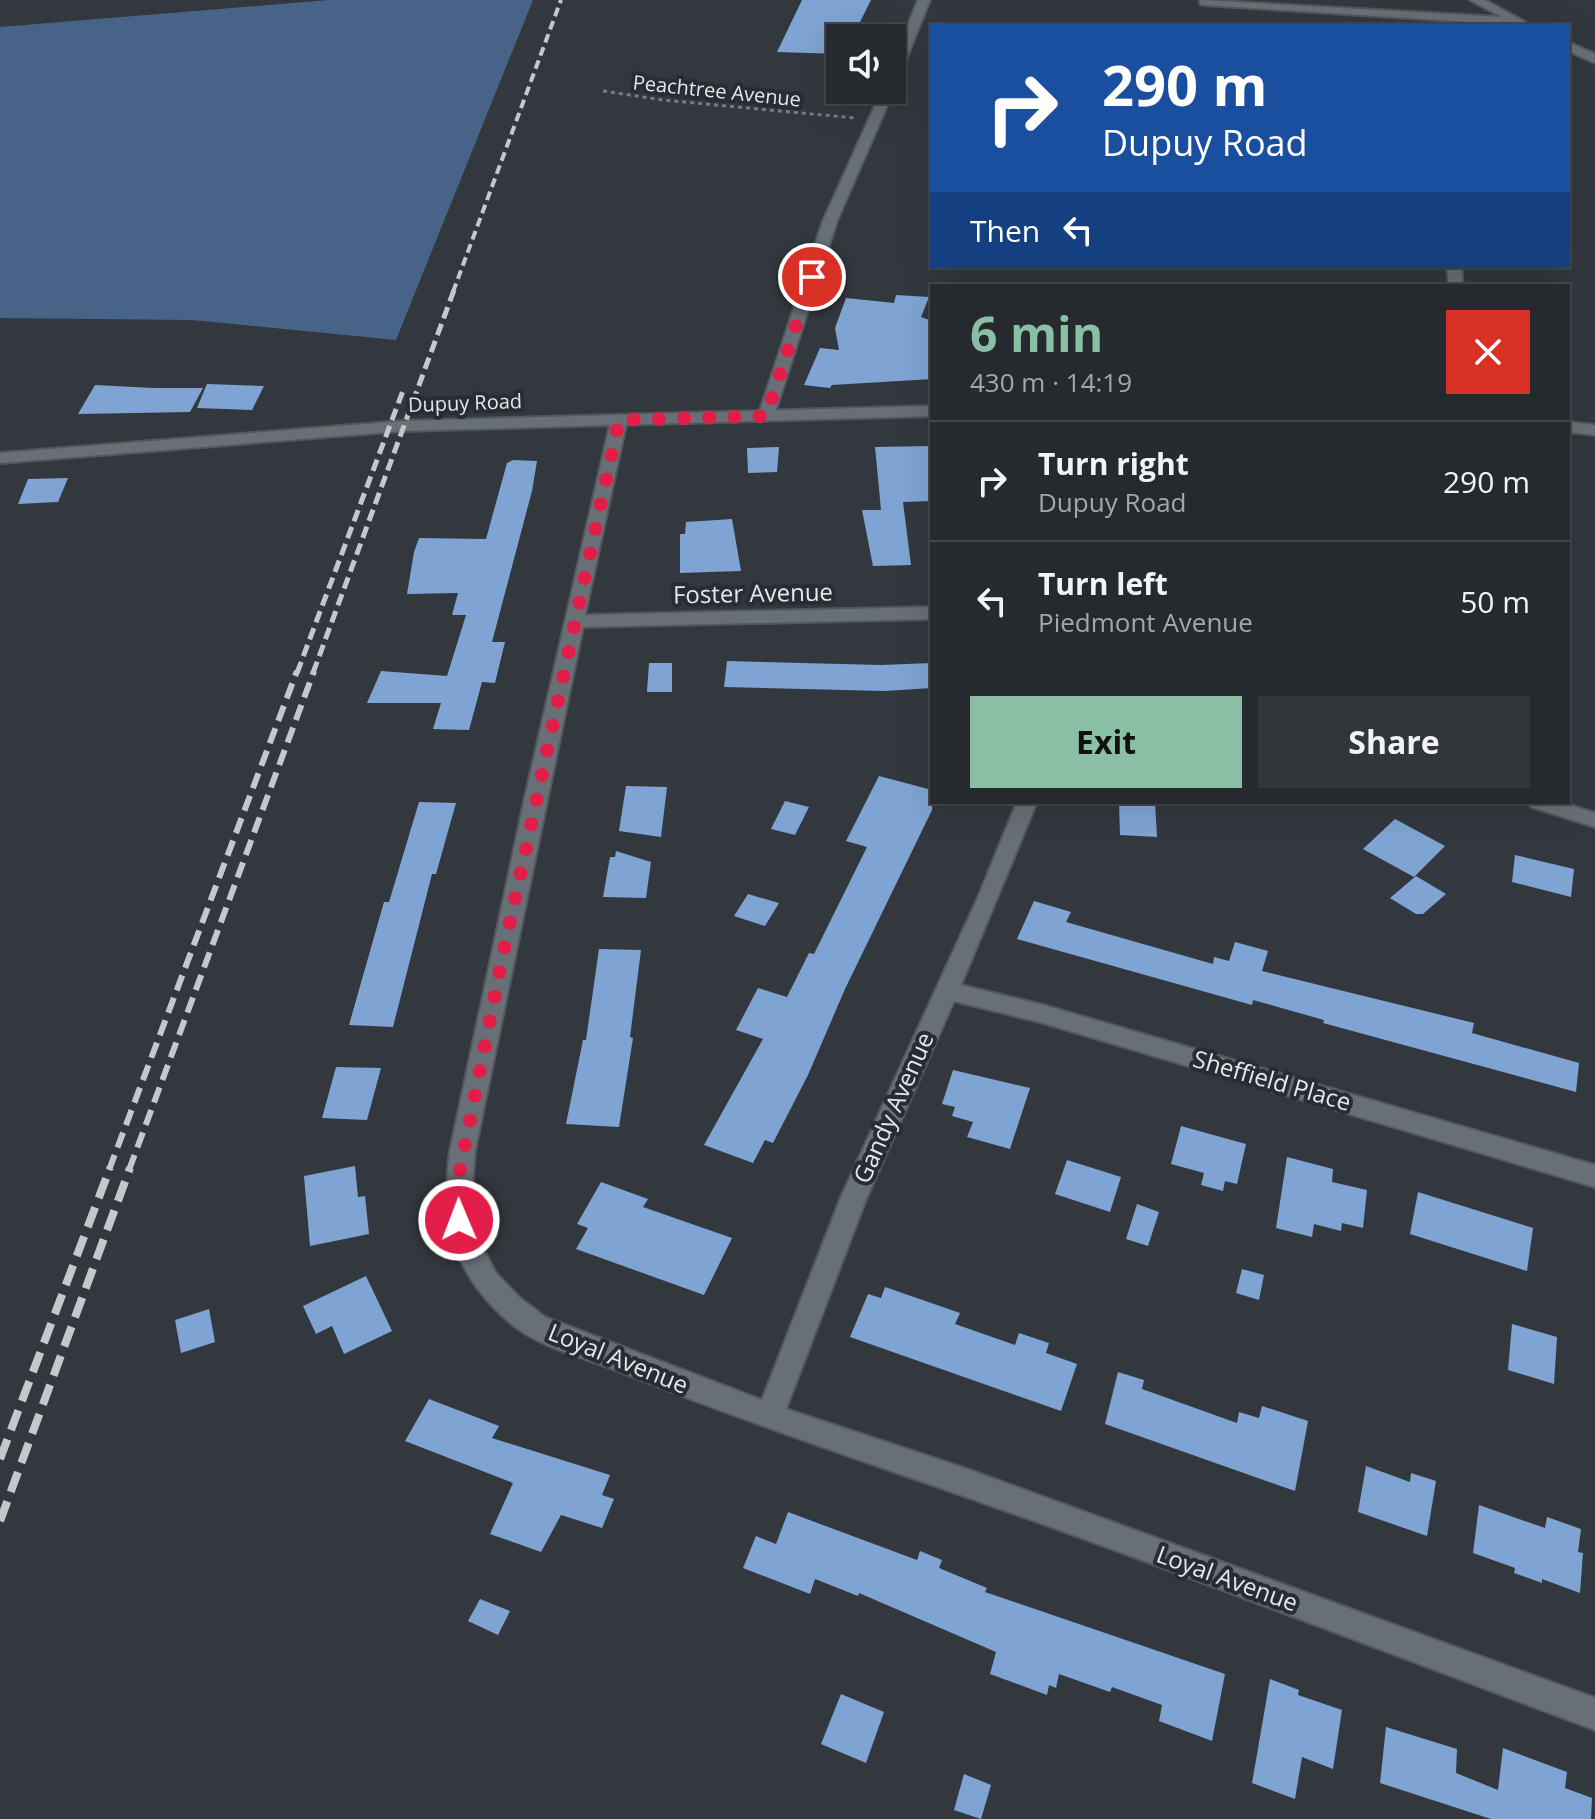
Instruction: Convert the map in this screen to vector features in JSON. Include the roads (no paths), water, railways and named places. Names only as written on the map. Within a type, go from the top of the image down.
[{"type":"street","points":[[906,45],[924,0]]},
{"type":"street","points":[[1476,0],[1523,24]]},
{"type":"street","points":[[1204,2],[1428,22],[1523,24]]},
{"type":"street","points":[[1570,47],[1595,59]]},
{"type":"street","points":[[766,416],[830,221],[882,104]]},
{"type":"street","name":"Dupuy Road","points":[[0,458],[308,431],[930,411]]},
{"type":"street","name":"Loyal Avenue","points":[[619,420],[503,954],[458,1180],[459,1220],[468,1252],[486,1282],[511,1309],[535,1326],[769,1417],[967,1483],[1595,1714]]},
{"type":"street","points":[[1570,427],[1595,430]]},
{"type":"street","name":"Foster Avenue","points":[[575,621],[930,613]]},
{"type":"street","name":"Gandy Avenue","points":[[769,1417],[854,1197],[1026,804]]},
{"type":"street","points":[[1544,804],[1595,820]]},
{"type":"street","name":"Sheffield Place","points":[[947,990],[1043,1014],[1595,1176]]},
{"type":"railway","points":[[453,292],[561,0]]},
{"type":"railway","points":[[313,673],[454,290]]},
{"type":"railway","points":[[297,673],[404,388]]},
{"type":"railway","points":[[109,1170],[297,671]]},
{"type":"railway","points":[[129,1170],[314,671]]},
{"type":"railway","points":[[0,1459],[110,1168]]},
{"type":"railway","points":[[0,1521],[130,1168]]}]
